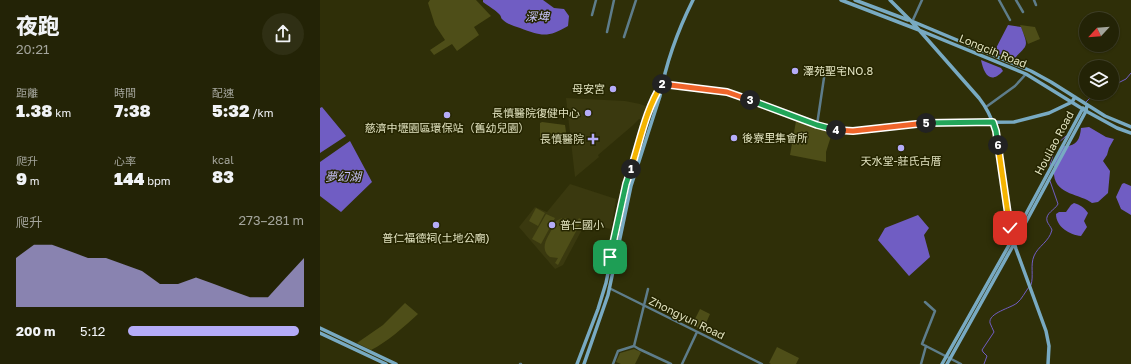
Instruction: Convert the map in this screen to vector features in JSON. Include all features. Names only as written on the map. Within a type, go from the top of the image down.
[{"type":"street","points":[[592,15],[596,0]]},
{"type":"street","points":[[607,32],[614,0]]},
{"type":"street","points":[[624,37],[636,0]]},
{"type":"street","points":[[584,364],[610,289],[632,186],[660,96],[662,84],[673,49],[693,0]]},
{"type":"street","name":"Longcih Road","points":[[841,0],[1026,74],[1116,128],[1131,133]]},
{"type":"street","name":"Longcih Road","points":[[855,0],[1031,71],[1105,116],[1131,127]]},
{"type":"street","points":[[890,0],[912,22],[986,108],[993,122],[1001,160],[1014,244],[1046,331],[1049,346],[1048,364]]},
{"type":"street","points":[[912,22],[922,0]]},
{"type":"street","points":[[999,0],[1010,20]]},
{"type":"street","points":[[1016,0],[1023,12]]},
{"type":"street","points":[[1034,0],[1036,5]]},
{"type":"street","points":[[817,125],[825,71]]},
{"type":"street","points":[[986,108],[1015,86],[1026,74]]},
{"type":"street","points":[[662,84],[727,92],[817,125],[830,129],[853,131],[926,123],[1014,122],[1046,115],[1072,102],[1075,97]]},
{"type":"street","points":[[578,364],[605,286],[626,184],[646,118],[655,95],[662,84]]},
{"type":"street","name":"Houliao Road","points":[[947,364],[948,357],[1087,105]]},
{"type":"street","name":"Houliao Road","points":[[942,364],[948,357],[1014,244],[1084,110]]},
{"type":"street","name":"Zhongyun Road","points":[[605,286],[762,364]]},
{"type":"street","points":[[634,346],[648,289]]},
{"type":"street","points":[[925,302],[935,311],[922,344],[961,364]]},
{"type":"street","points":[[320,328],[396,364]]},
{"type":"street","points":[[682,364],[697,332]]},
{"type":"street","points":[[320,333],[386,364]]},
{"type":"street","points":[[613,364],[618,351],[634,346],[671,364]]},
{"type":"street","points":[[921,364],[926,346]]},
{"type":"shaded area","points":[[430,0],[476,0],[491,16],[474,27],[479,35],[457,51],[452,44],[434,55],[430,50],[445,40],[435,25],[428,3]]},
{"type":"shaded area","points":[[1020,25],[1035,27],[1040,39],[1028,44]]},
{"type":"shaded area","name":"長慎醫院","points":[[566,98],[625,101],[648,107],[644,119],[639,119],[598,155],[599,157],[575,177]]},
{"type":"shaded area","points":[[796,121],[832,133],[826,152],[826,162],[790,155]]},
{"type":"shaded area","points":[[540,123],[565,125],[567,139],[540,137]]},
{"type":"shaded area","name":"普仁國小","points":[[570,184],[616,199],[611,229],[585,224],[563,265],[555,269],[519,227],[535,207],[547,212]]},
{"type":"shaded area","points":[[536,208],[545,213],[538,226],[529,221]]},
{"type":"shaded area","points":[[546,214],[555,218],[541,244],[532,239]]},
{"type":"shaded area","points":[[562,218],[569,219],[575,225],[579,218],[582,220],[558,265],[555,263],[558,258],[550,257],[545,250],[545,246],[547,238],[556,221]]},
{"type":"shaded area","points":[[405,303],[418,314],[401,329],[371,350],[357,343],[383,325]]},
{"type":"shaded area","points":[[700,309],[710,314],[703,330],[692,325]]},
{"type":"shaded area","points":[[777,347],[799,358],[796,364],[769,363]]},
{"type":"shaded area","points":[[634,349],[641,352],[635,364],[621,364],[616,362],[620,353]]},
{"type":"water","name":"深埤","points":[[483,0],[543,0],[554,8],[564,9],[569,16],[568,26],[550,34],[534,33],[506,23],[496,11],[483,2]]},
{"type":"water","points":[[1008,25],[1021,27],[1026,42],[1024,48],[1013,60],[994,52]]},
{"type":"water","points":[[981,60],[1001,68],[1003,71],[994,77],[988,76],[984,70]]},
{"type":"water","points":[[322,107],[346,136],[320,153],[320,108]]},
{"type":"water","points":[[1089,127],[1106,137],[1114,139],[1103,161],[1110,171],[1108,193],[1098,202],[1092,203],[1059,187],[1054,173],[1054,159],[1063,146],[1074,144],[1080,136],[1081,128]]},
{"type":"water","name":"夢幻湖","points":[[350,141],[372,182],[341,212],[320,196],[320,162]]},
{"type":"water","points":[[1124,183],[1131,186],[1131,215],[1121,209],[1116,197],[1122,184]]},
{"type":"water","points":[[1074,203],[1082,206],[1088,213],[1084,221],[1087,227],[1081,236],[1064,230],[1058,223],[1057,219],[1056,214],[1059,212],[1066,212]]},
{"type":"water","points":[[918,215],[929,228],[924,235],[930,257],[909,276],[878,240],[885,228]]},
{"type":"waterway","points":[[1119,82],[1126,79],[1131,73]]},
{"type":"waterway","points":[[1050,165],[1056,145],[1066,136]]},
{"type":"waterway","points":[[1031,285],[1033,259],[1038,249],[1051,234],[1052,230],[1047,222],[1047,216],[1058,204],[1050,181]]},
{"type":"waterway","points":[[984,364],[987,356],[982,350],[994,332],[990,319],[996,314],[1017,303],[1029,287]]},
{"type":"place","name":"澤苑聖宅NO.8","points":[[795,71]]},
{"type":"place","name":"母安宮","points":[[613,89]]},
{"type":"place","name":"長慎醫院復健中心","points":[[588,113]]},
{"type":"place","name":"慈濟中壢園區環保站（舊幼兒園）","points":[[447,115]]},
{"type":"place","name":"後寮里集會所","points":[[734,138]]},
{"type":"place","name":"長慎醫院","points":[[593,139]]},
{"type":"place","name":"天水堂-莊氏古厝","points":[[901,148]]},
{"type":"place","name":"普仁福德祠(土地公廟)","points":[[436,225]]},
{"type":"place","name":"普仁國小","points":[[552,225]]},
{"type":"route","points":[[610,257],[626,184],[646,118],[655,95],[662,84],[727,92],[817,125],[844,131],[926,123],[993,122],[996,131],[1010,228]]}]
